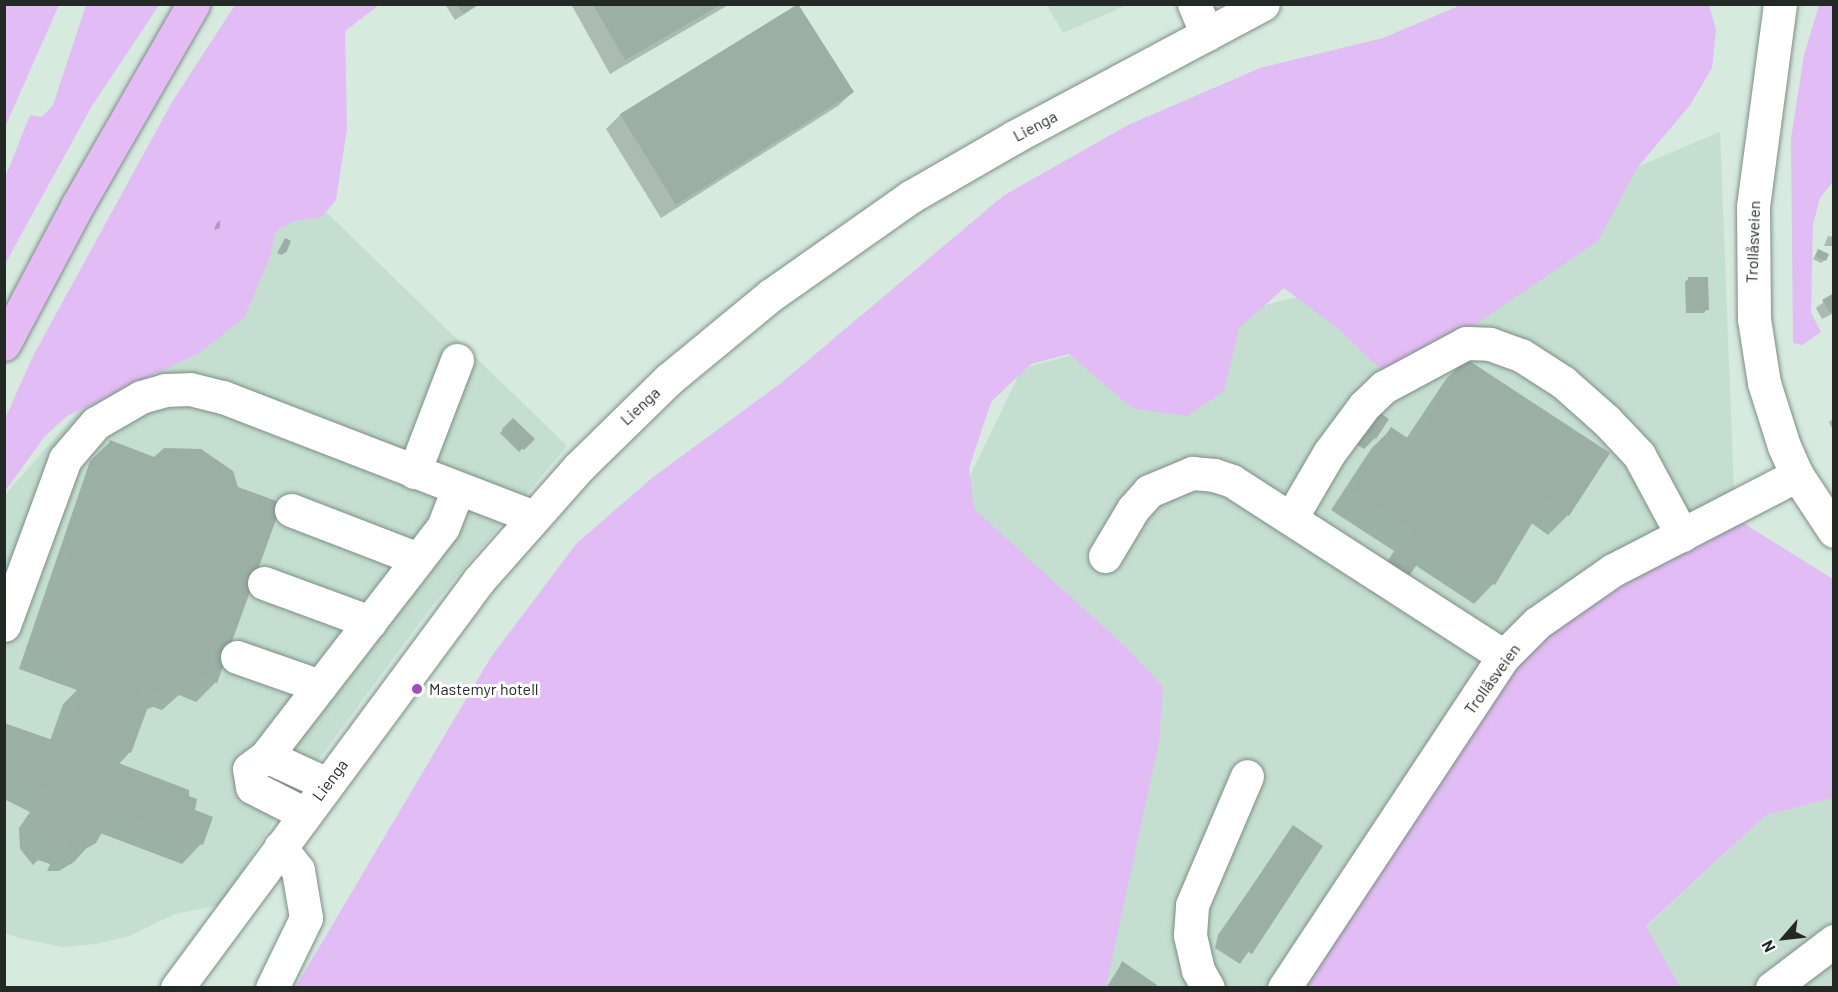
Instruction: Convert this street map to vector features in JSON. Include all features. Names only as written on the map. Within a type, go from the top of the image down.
[{"type":"main road","points":[[4,344],[77,206],[193,4]]},
{"type":"street","points":[[1194,4],[1207,34]]},
{"type":"street","name":"Lienga","points":[[177,987],[442,628],[534,517],[607,437],[669,379],[742,317],[838,246],[957,169],[1263,4]]},
{"type":"street","name":"Trollåsveien","points":[[1780,4],[1753,206],[1751,283],[1764,384],[1797,475],[1833,531]]},
{"type":"street","points":[[1291,518],[1329,453],[1364,406],[1384,387],[1466,343],[1490,344],[1521,355],[1563,382],[1606,420],[1640,455],[1682,535]]},
{"type":"street","points":[[414,472],[458,360]]},
{"type":"street","points":[[4,625],[65,459],[96,423],[141,397],[190,389],[223,397],[534,517]]},
{"type":"street","points":[[1105,556],[1133,509],[1149,491],[1192,473],[1232,481],[1504,656]]},
{"type":"street","name":"Trollåsveien","points":[[1284,987],[1504,656],[1565,600],[1613,570],[1797,475]]},
{"type":"street","points":[[305,814],[252,787],[249,769],[266,756],[443,527],[458,489]]},
{"type":"street","points":[[291,510],[418,559]]},
{"type":"street","points":[[264,583],[370,622]]},
{"type":"street","points":[[237,657],[320,686]]},
{"type":"street","points":[[266,756],[327,784]]},
{"type":"street","points":[[1208,987],[1198,970],[1190,935],[1192,905],[1247,776]]},
{"type":"street","points":[[272,987],[306,918],[298,870],[280,847]]},
{"type":"street","points":[[1772,987],[1833,941]]},
{"type":"shaded area","points":[[4,5],[59,5],[5,127]]},
{"type":"shaded area","points":[[86,5],[159,5],[93,104],[5,264],[5,178],[30,115],[42,117],[53,105]]},
{"type":"shaded area","points":[[235,5],[379,5],[345,31],[347,129],[336,200],[322,217],[294,221],[276,231],[269,259],[244,318],[199,353],[67,416],[45,436],[5,491],[5,419],[32,358],[172,102]]},
{"type":"shaded area","points":[[1047,5],[1127,5],[1063,33]]},
{"type":"shaded area","points":[[1461,5],[1709,5],[1716,30],[1712,68],[1690,105],[1637,168],[1598,241],[1452,340],[1383,371],[1336,327],[1284,288],[1239,328],[1224,391],[1187,416],[1132,408],[1069,354],[1031,364],[991,402],[969,468],[974,509],[1130,651],[1163,687],[1159,741],[1106,987],[295,988],[491,657],[576,544],[652,478],[781,383],[1003,196],[1128,125],[1260,68],[1383,38]]},
{"type":"shaded area","points":[[1819,5],[1833,5],[1834,180],[1820,198],[1813,224],[1811,313],[1821,332],[1802,345],[1793,343],[1791,139],[1804,55]]},
{"type":"shaded area","points":[[1720,132],[1735,518],[1279,987],[1082,987],[959,499],[1022,368],[1378,276]]},
{"type":"shaded area","points":[[254,142],[567,446],[432,606],[276,817],[221,905],[175,914],[129,936],[95,944],[63,947],[19,938],[5,933],[4,496],[88,400]]},
{"type":"shaded area","points":[[1735,518],[1833,579],[1833,798],[1766,815],[1646,926],[1680,987],[1279,988],[1560,606]]},
{"type":"shaded area","points":[[1833,798],[1833,987],[1680,987],[1646,927],[1766,815]]},
{"type":"building","points":[[457,4],[478,4],[463,14]]},
{"type":"building","points":[[593,4],[722,4],[625,60]]},
{"type":"building","points":[[798,4],[854,92],[676,205],[620,114]]},
{"type":"building","points":[[285,238],[291,241],[286,253],[279,250]]},
{"type":"building","points":[[1818,249],[1829,254],[1826,261],[1815,256]]},
{"type":"building","points":[[1688,277],[1708,277],[1709,310],[1688,311]]},
{"type":"building","points":[[1834,293],[1834,311],[1830,313],[1822,300]]},
{"type":"building","points":[[1465,358],[1610,453],[1569,516],[1546,500],[1495,585],[1431,543],[1406,581],[1387,569],[1412,531],[1350,490],[1391,427],[1415,443],[1428,422],[1424,420]]},
{"type":"building","points":[[1374,409],[1389,419],[1376,439],[1361,429]]},
{"type":"building","points":[[513,418],[535,439],[524,450],[502,429]]},
{"type":"building","points":[[110,440],[154,457],[164,448],[201,449],[233,471],[238,487],[282,503],[217,683],[199,676],[186,682],[183,691],[174,688],[158,695],[142,689],[137,703],[148,707],[131,753],[120,749],[116,762],[189,790],[189,796],[197,799],[195,810],[213,817],[203,845],[112,811],[105,814],[102,832],[96,843],[80,852],[66,852],[68,844],[56,840],[53,847],[39,829],[39,807],[49,792],[4,772],[4,723],[70,746],[75,733],[66,730],[83,682],[92,685],[97,671],[38,650]]},
{"type":"building","points":[[1293,825],[1323,846],[1252,954],[1225,937],[1228,922]]},
{"type":"building","points":[[1122,961],[1157,985],[1156,988],[1111,988]]},
{"type":"place","name":"Mastemyr hotell","points":[[417,689]]}]
